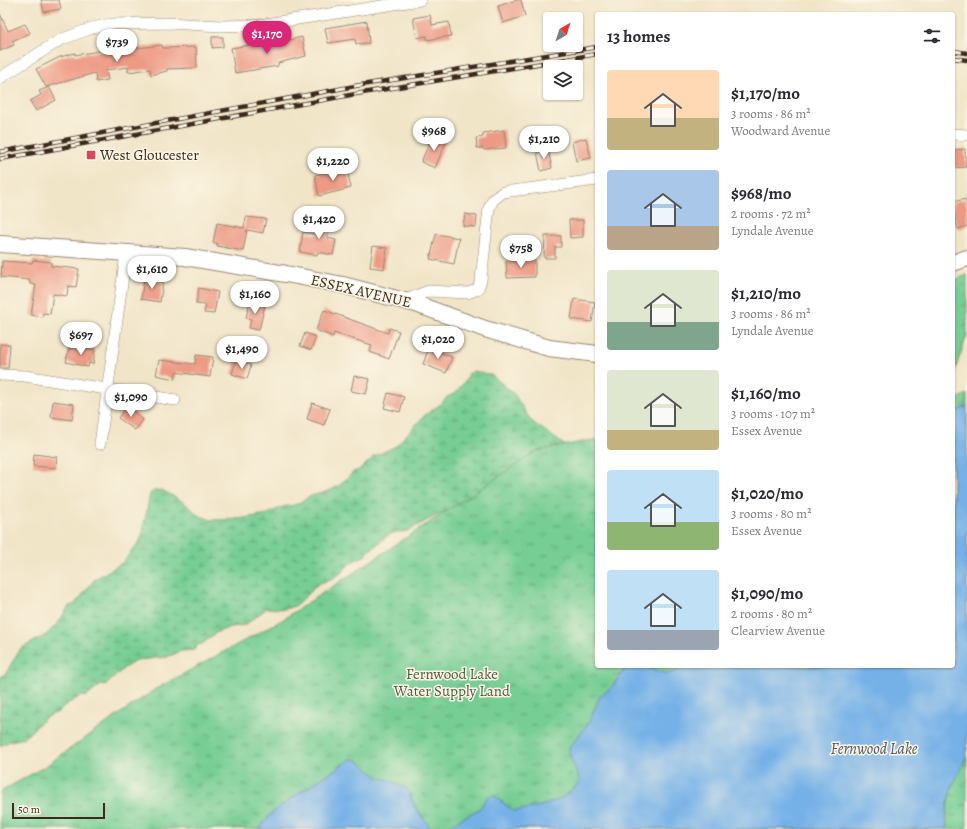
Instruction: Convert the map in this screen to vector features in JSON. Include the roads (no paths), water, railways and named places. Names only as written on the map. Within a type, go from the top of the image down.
[{"type":"street","points":[[0,78],[60,40],[92,28],[111,24],[161,22],[221,26],[260,25],[420,0]]},
{"type":"street","points":[[955,134],[967,135]]},
{"type":"street","points":[[404,301],[428,291],[468,293],[478,289],[481,280],[488,208],[493,200],[503,192],[595,180]]},
{"type":"street","name":"ESSEX AVENUE","points":[[0,244],[185,257],[286,274],[342,285],[416,304],[485,329],[550,348],[595,354]]},
{"type":"street","points":[[100,444],[106,389],[126,254]]},
{"type":"street","points":[[955,262],[967,258]]},
{"type":"street","points":[[0,375],[24,376],[175,400]]},
{"type":"water","name":"Fernwood Lake","points":[[967,406],[967,752],[948,800],[947,829],[442,829],[479,809],[488,796],[493,795],[514,811],[551,803],[567,794],[574,788],[580,781],[569,753],[569,748],[589,722],[600,696],[611,688],[626,668],[649,668],[669,673],[680,668],[955,668],[955,412]]},
{"type":"water","points":[[351,759],[356,759],[359,761],[379,778],[390,780],[407,789],[414,805],[429,826],[433,829],[259,829],[273,812]]},
{"type":"railway","points":[[0,152],[355,86],[595,47]]},
{"type":"railway","points":[[955,51],[967,53]]},
{"type":"railway","points":[[0,159],[356,94],[595,54]]},
{"type":"railway","points":[[955,58],[967,60]]},
{"type":"place","name":"West Gloucester","points":[[91,155]]},
{"type":"park label","name":"Fernwood Lake Water Supply Land","points":[[452,682]]}]
